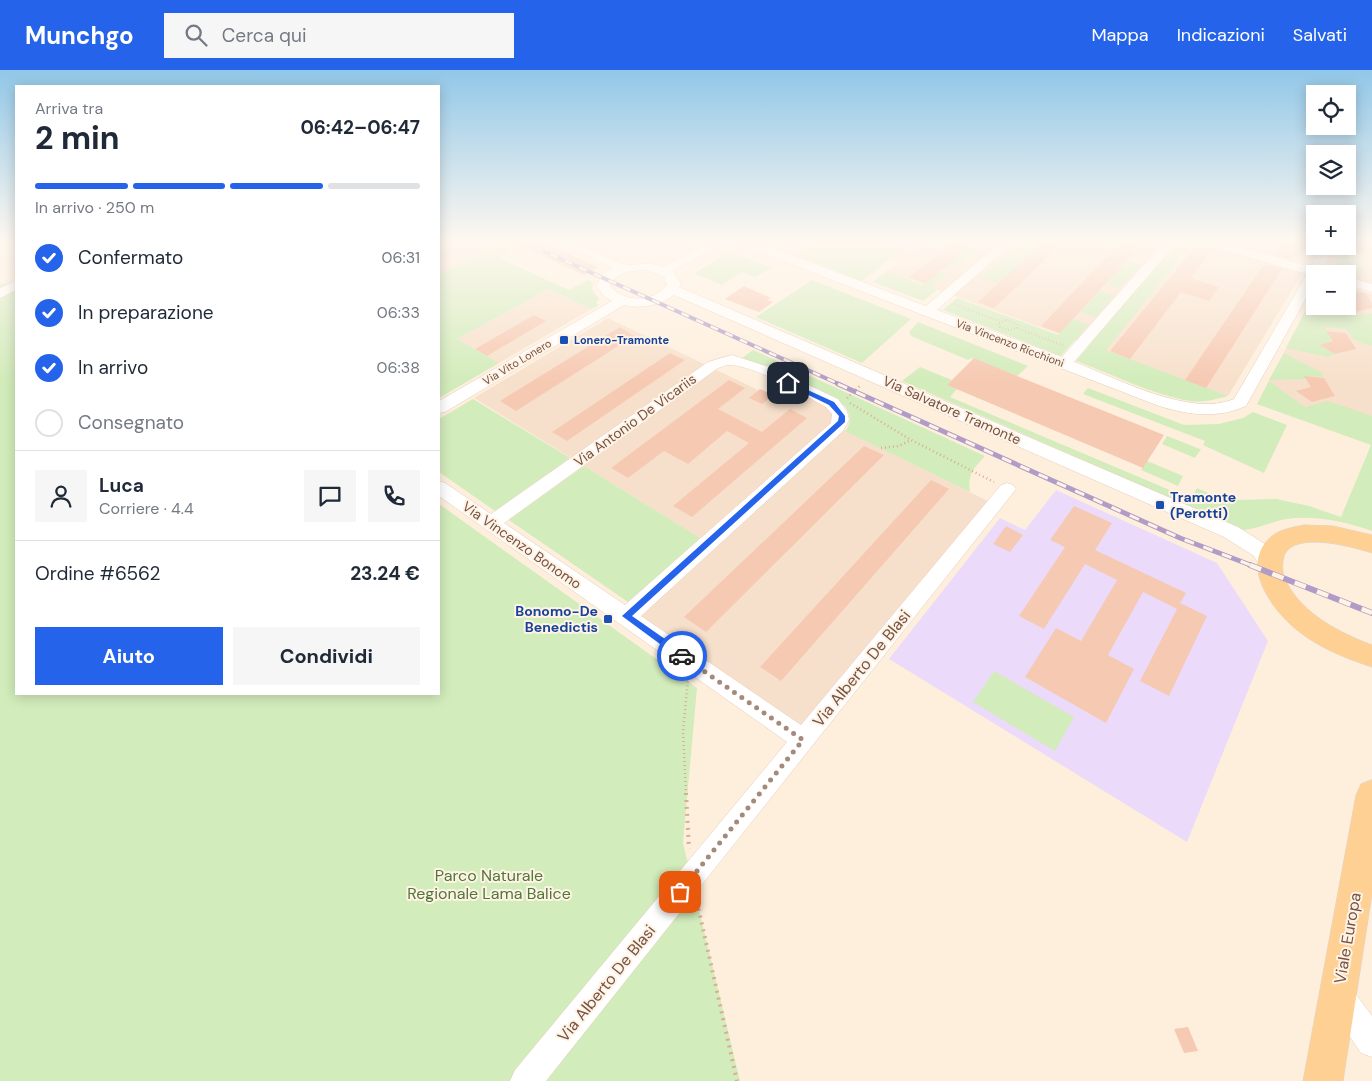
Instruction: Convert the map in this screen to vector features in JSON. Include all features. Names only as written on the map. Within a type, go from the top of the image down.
[{"type":"main road","points":[[1372,544],[1349,537],[1322,533],[1300,534],[1283,541],[1271,557],[1270,567],[1276,588],[1294,611],[1321,633],[1355,650],[1372,656]]},
{"type":"main road","name":"Viale Europa","points":[[1323,1081],[1372,800]]},
{"type":"street","points":[[605,288],[612,297],[621,300],[651,301],[664,296],[672,289]]},
{"type":"street","name":"Via Vincenzo Ricchioni","points":[[868,288],[1165,402],[1200,410],[1226,408],[1240,402],[1306,294]]},
{"type":"street","points":[[928,311],[954,288]]},
{"type":"street","points":[[1064,364],[1131,288]]},
{"type":"street","name":"Via Salvatore Tramonte","points":[[672,289],[1231,532]]},
{"type":"street","name":"Via Vito Lonero","points":[[440,407],[621,300]]},
{"type":"street","name":"Via Antonio De Vicariis","points":[[491,523],[713,365],[731,360],[740,361],[832,403],[842,416],[841,422],[626,616]]},
{"type":"street","name":"Via Vincenzo Bonomo","points":[[440,488],[803,740]]},
{"type":"street","name":"Via Alberto De Blasi","points":[[526,1081],[1007,489]]},
{"type":"street","points":[[1231,532],[1283,541]]},
{"type":"street","points":[[1231,532],[1261,551],[1270,567]]},
{"type":"street","points":[[1338,994],[1372,1018]]},
{"type":"street","points":[[1338,994],[1372,1042]]},
{"type":"path","points":[[942,299],[999,321],[1012,321],[1016,324],[1017,328]]},
{"type":"path","points":[[999,321],[998,325],[1004,329],[1012,330],[1017,328],[1077,350]]},
{"type":"path","points":[[863,384],[844,400],[911,440],[1007,489]]},
{"type":"path","points":[[881,448],[899,446],[911,440]]},
{"type":"shaded area","points":[[934,288],[1293,288],[1228,396]]},
{"type":"shaded area","points":[[549,289],[591,309],[499,363],[457,339]]},
{"type":"shaded area","points":[[1356,289],[1372,294],[1372,443],[1257,404],[1306,310],[1306,315],[1356,315]]},
{"type":"shaded area","points":[[608,318],[771,396],[788,383],[832,403],[838,427],[994,504],[803,740],[626,617],[708,543],[474,398]]},
{"type":"shaded area","points":[[1056,490],[1217,563],[1268,641],[1187,842],[889,659],[1000,518],[1025,530]]},
{"type":"green space","name":"Parco Naturale Regionale Lama Balice","points":[[0,288],[15,288],[15,695],[440,695],[440,505],[697,688],[683,843],[740,1081],[0,1081]]},
{"type":"green space","points":[[440,288],[565,288],[569,290],[572,288],[592,288],[599,299],[596,303],[599,305],[591,309],[549,289],[457,339],[499,363],[440,397]]},
{"type":"green space","points":[[800,288],[833,288],[911,319],[862,363],[756,317]]},
{"type":"green space","points":[[889,288],[933,288],[937,290],[923,301]]},
{"type":"green space","points":[[1137,288],[1156,288],[1106,350],[1228,396],[1200,401],[1176,398],[1147,389],[1076,361]]},
{"type":"green space","points":[[1099,291],[1114,296],[1096,317],[1080,312]]},
{"type":"green space","points":[[957,298],[1058,335],[1073,319],[1088,325],[1061,356],[943,310]]},
{"type":"green space","points":[[1306,310],[1306,315],[1354,316],[1372,313],[1372,346],[1354,340],[1346,329],[1324,327],[1333,340],[1320,345],[1335,354],[1328,357],[1286,348]]},
{"type":"green space","points":[[918,322],[1028,366],[1017,376],[972,358],[968,360],[911,336],[909,332]]},
{"type":"green space","points":[[753,350],[985,456],[972,472],[969,486],[970,492],[845,431],[850,418],[844,405],[742,358]]},
{"type":"green space","points":[[1284,353],[1322,373],[1324,377],[1305,376],[1306,379],[1269,380]]},
{"type":"green space","points":[[920,367],[952,380],[947,385],[957,389],[950,397],[1191,499],[1197,488],[1215,496],[1240,500],[1276,499],[1309,506],[1341,517],[1371,445],[1257,404],[1269,381],[1305,407],[1328,401],[1372,416],[1372,531],[1341,522],[1308,518],[1286,519],[1244,530],[902,381]]},
{"type":"green space","points":[[1088,388],[1184,425],[1219,424],[1243,418],[1253,412],[1287,425],[1264,473],[1203,445],[1205,441],[1083,394]]},
{"type":"green space","points":[[473,399],[570,458],[495,511],[440,473],[440,418]]},
{"type":"green space","points":[[1167,436],[1201,449],[1195,458],[1162,444]]},
{"type":"green space","points":[[1147,461],[1183,476],[1178,486],[1141,470]]},
{"type":"green space","points":[[584,466],[700,538],[628,602],[509,520]]},
{"type":"green space","points":[[994,671],[1074,717],[1055,751],[973,702]]},
{"type":"building","points":[[741,288],[749,288],[771,298],[767,300],[773,302],[759,312],[725,299]]},
{"type":"building","points":[[993,288],[1015,288],[994,308],[978,302]]},
{"type":"building","points":[[1077,288],[1101,288],[1060,333],[1041,326]]},
{"type":"building","points":[[1161,288],[1218,288],[1209,301],[1181,292],[1130,359],[1110,351]]},
{"type":"building","points":[[1248,288],[1270,288],[1206,388],[1185,380]]},
{"type":"building","points":[[1356,292],[1365,293],[1372,303],[1372,308],[1356,312]]},
{"type":"building","points":[[534,315],[546,321],[487,356],[475,349]]},
{"type":"building","points":[[620,327],[634,336],[516,411],[500,401]]},
{"type":"building","points":[[1326,331],[1346,333],[1356,349],[1335,354],[1320,345],[1333,341]]},
{"type":"building","points":[[670,353],[685,360],[567,441],[552,432]]},
{"type":"building","points":[[974,358],[1164,435],[1143,468],[947,385]]},
{"type":"building","points":[[1304,376],[1324,378],[1335,396],[1312,402],[1296,391],[1311,387]]},
{"type":"building","points":[[729,380],[745,388],[718,409],[762,432],[790,409],[807,418],[692,517],[673,506],[749,443],[727,431],[688,464],[664,451],[628,478],[611,468]]},
{"type":"building","points":[[760,389],[773,395],[762,404],[749,398]]},
{"type":"building","points":[[864,446],[884,455],[706,632],[684,617]]},
{"type":"building","points":[[931,480],[949,489],[781,681],[760,667]]},
{"type":"building","points":[[1074,506],[1112,523],[1095,550],[1186,593],[1180,603],[1207,616],[1169,696],[1140,681],[1177,609],[1143,592],[1108,655],[1134,669],[1106,723],[1025,677],[1056,628],[1081,641],[1117,580],[1085,564],[1044,629],[1019,616],[1065,547],[1050,540]]},
{"type":"building","points":[[1006,526],[1023,535],[1010,552],[993,544]]},
{"type":"building","points":[[1188,1027],[1198,1051],[1184,1053],[1174,1029]]},
{"type":"railway","points":[[626,288],[841,385]]},
{"type":"railway","points":[[838,384],[1180,538],[1253,566]]},
{"type":"railway","points":[[1250,565],[1372,613]]},
{"type":"way so far","points":[[680,892],[803,740],[682,656]]},
{"type":"place","name":"Lonero-Tramonte","points":[[564,340]]},
{"type":"place","name":"Tramonte (Perotti)","points":[[1160,505]]},
{"type":"place","name":"Bonomo-De Benedictis","points":[[608,619]]},
{"type":"route","points":[[682,656],[626,616],[841,422],[842,416],[832,403],[788,383]]}]
